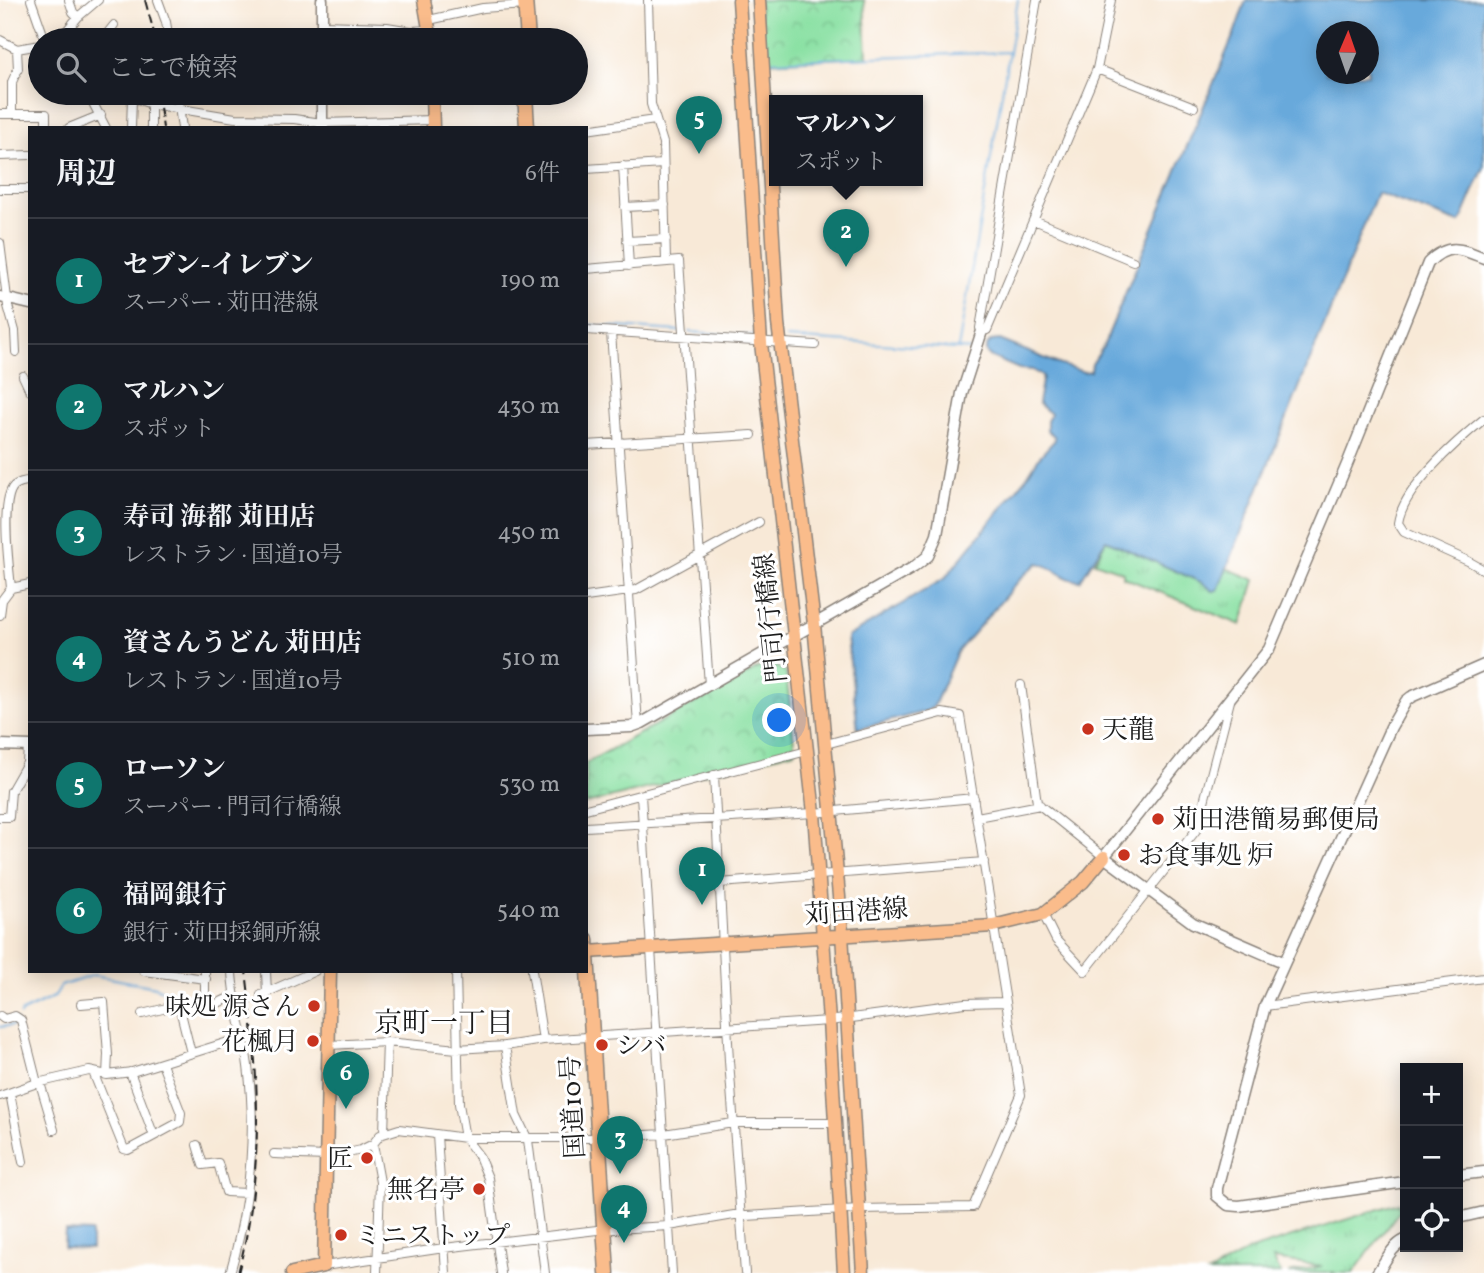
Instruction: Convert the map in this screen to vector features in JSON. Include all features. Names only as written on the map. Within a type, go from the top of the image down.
[{"type":"highway","points":[[522,28],[523,2]]},
{"type":"highway","points":[[523,2],[526,28]]},
{"type":"highway","points":[[526,105],[527,126]]},
{"type":"highway","points":[[532,105],[533,126]]},
{"type":"highway","name":"国道10号","points":[[580,973],[595,1137],[600,1273]]},
{"type":"highway","name":"国道10号","points":[[587,973],[588,1036]]},
{"type":"highway","name":"国道10号","points":[[600,1230],[607,1273]]},
{"type":"main road","points":[[424,0],[430,28]]},
{"type":"main road","name":"門司行橋線","points":[[739,0],[761,343],[814,813],[844,1273]]},
{"type":"main road","name":"門司行橋線","points":[[759,0],[769,164]]},
{"type":"main road","points":[[432,105],[433,124]]},
{"type":"main road","name":"門司行橋線","points":[[770,186],[780,344],[814,624],[833,811],[863,1273]]},
{"type":"main road","name":"苅田港線","points":[[588,952],[993,926],[1043,914],[1083,882],[1104,857]]},
{"type":"main road","points":[[292,1273],[323,1270],[330,973]]},
{"type":"street","points":[[31,0],[41,28]]},
{"type":"street","points":[[69,0],[78,17]]},
{"type":"street","points":[[69,28],[98,0]]},
{"type":"street","points":[[158,0],[167,28]]},
{"type":"street","points":[[323,0],[323,28]]},
{"type":"street","points":[[648,0],[651,104],[663,144],[666,262]]},
{"type":"street","points":[[588,729],[638,725],[914,567],[928,556],[937,535],[962,393],[982,331],[980,328],[1037,0]]},
{"type":"street","points":[[982,331],[986,330],[1097,69],[1111,0]]},
{"type":"street","points":[[434,28],[483,4],[523,2]]},
{"type":"street","points":[[323,25],[376,28]]},
{"type":"street","points":[[0,40],[17,49],[28,47]]},
{"type":"street","points":[[12,114],[12,82],[18,69],[17,49]]},
{"type":"street","points":[[1097,69],[1194,107]]},
{"type":"street","points":[[94,105],[105,126]]},
{"type":"street","points":[[131,126],[132,105]]},
{"type":"street","points":[[150,105],[151,126]]},
{"type":"street","points":[[156,105],[235,118],[322,125],[433,124]]},
{"type":"street","points":[[179,105],[182,126]]},
{"type":"street","points":[[322,105],[322,125]]},
{"type":"street","points":[[0,114],[46,114],[47,126]]},
{"type":"street","points":[[74,126],[101,115]]},
{"type":"street","points":[[588,130],[656,120]]},
{"type":"street","points":[[0,156],[28,155]]},
{"type":"street","points":[[588,169],[663,164]]},
{"type":"street","points":[[623,166],[629,266]]},
{"type":"street","points":[[0,189],[28,188]]},
{"type":"street","points":[[625,207],[665,205]]},
{"type":"street","points":[[1034,220],[1133,261]]},
{"type":"street","points":[[627,241],[666,239]]},
{"type":"street","points":[[0,243],[4,298],[16,331],[16,352]]},
{"type":"street","points":[[1104,857],[1269,649],[1428,263],[1440,251],[1455,248],[1484,258]]},
{"type":"street","points":[[588,269],[679,261],[709,684]]},
{"type":"street","points":[[4,298],[28,304]]},
{"type":"street","points":[[588,330],[815,345]]},
{"type":"street","points":[[611,331],[638,725]]},
{"type":"street","points":[[23,376],[28,387]]},
{"type":"street","points":[[1484,419],[1442,456],[1410,496],[1399,513],[1398,523],[1404,532],[1484,570]]},
{"type":"street","points":[[588,445],[752,435]]},
{"type":"street","points":[[11,588],[6,514],[8,498],[13,486],[28,481]]},
{"type":"street","points":[[588,597],[636,590],[758,522]]},
{"type":"street","points":[[0,615],[2,600],[11,588],[28,584]]},
{"type":"street","points":[[1400,1183],[1239,1206],[1228,1205],[1217,1196],[1265,1006],[1391,727],[1411,696],[1484,665]]},
{"type":"street","points":[[1021,685],[1037,803],[1193,923],[1283,962]]},
{"type":"street","points":[[1043,914],[1056,940],[1085,971],[1197,829],[1232,696]]},
{"type":"street","points":[[323,1270],[444,1248],[600,1230],[669,1226],[740,1213],[746,1216],[859,1209],[973,1207],[1021,1095],[960,716],[942,713],[826,744]]},
{"type":"street","points":[[0,746],[28,746]]},
{"type":"street","points":[[588,808],[807,751]]},
{"type":"street","points":[[0,817],[9,817],[11,791],[27,763],[28,754]]},
{"type":"street","points":[[714,775],[733,1123],[745,1273]]},
{"type":"street","points":[[641,795],[672,1273]]},
{"type":"street","points":[[588,827],[814,813],[974,798]]},
{"type":"street","points":[[977,817],[1040,805]]},
{"type":"street","points":[[720,883],[984,862]]},
{"type":"street","points":[[174,973],[205,975],[205,1004],[214,1005],[235,995]]},
{"type":"street","points":[[230,1273],[241,1233],[247,1193],[251,1120],[244,1037],[232,973]]},
{"type":"street","points":[[266,973],[264,995],[311,973]]},
{"type":"street","points":[[456,973],[459,1104],[465,1138],[479,1156],[488,1178],[500,1273]]},
{"type":"street","points":[[533,973],[543,1040]]},
{"type":"street","points":[[1265,1006],[1484,978]]},
{"type":"street","points":[[237,1005],[247,1001]]},
{"type":"street","points":[[81,1004],[104,1002],[107,1075]]},
{"type":"street","points":[[329,1045],[387,1042],[457,1049],[505,1046],[588,1036],[829,1021],[965,1003],[1004,1002]]},
{"type":"street","points":[[142,1014],[179,1005],[191,1053]]},
{"type":"street","points":[[0,1016],[4,1019],[15,1016],[21,1020],[54,1130]]},
{"type":"street","points":[[0,1096],[39,1083],[93,1072],[107,1075],[130,1072],[244,1037]]},
{"type":"street","points":[[384,1133],[387,1042]]},
{"type":"street","points":[[505,1046],[516,1115],[527,1136],[545,1273]]},
{"type":"street","points":[[93,1072],[124,1149],[128,1150],[180,1122],[181,1113],[162,1064]]},
{"type":"street","points":[[130,1072],[154,1136]]},
{"type":"street","points":[[10,1093],[23,1162]]},
{"type":"street","points":[[274,1154],[348,1153],[373,1144],[384,1133],[404,1129],[465,1138],[595,1137],[664,1133],[733,1123],[834,1123]]},
{"type":"street","points":[[437,1135],[446,1273]]},
{"type":"street","points":[[373,1144],[380,1182],[377,1273]]},
{"type":"street","points":[[197,1145],[203,1165],[218,1163],[226,1192],[247,1193]]},
{"type":"street","points":[[1463,1174],[1484,1172]]},
{"type":"street","points":[[1463,1216],[1484,1212]]},
{"type":"street","points":[[1377,1273],[1400,1243]]},
{"type":"green space","points":[[759,0],[864,0],[867,57],[763,62]]},
{"type":"green space","points":[[1106,540],[1203,583],[1213,591],[1218,590],[1226,568],[1255,580],[1241,625],[1123,577],[1123,572],[1095,562]]},
{"type":"green space","points":[[769,662],[786,672],[795,751],[588,803],[588,762]]},
{"type":"green space","points":[[1398,1203],[1400,1210],[1353,1273],[1289,1273],[1322,1266],[1273,1259],[1281,1273],[1209,1273],[1248,1251]]},
{"type":"water","points":[[1246,0],[1484,0],[1484,167],[1461,221],[1459,223],[1377,193],[1218,590],[1213,591],[1203,583],[1106,540],[1080,581],[1069,579],[1038,563],[1022,577],[957,652],[934,706],[927,711],[858,729],[847,637],[945,578],[1055,440],[1047,430],[1047,421],[1051,414],[1038,403],[1043,376],[991,357],[986,352],[986,347],[991,341],[1000,340],[1084,372],[1091,371],[1092,364],[1103,347]]},
{"type":"water","points":[[65,1231],[91,1232],[91,1249],[64,1248]]},
{"type":"waterway","points":[[786,338],[958,349],[1018,0]]},
{"type":"waterway","points":[[767,61],[1009,52]]},
{"type":"waterway","points":[[588,325],[680,331]]},
{"type":"waterway","points":[[689,332],[756,336]]},
{"type":"waterway","points":[[959,349],[971,350]]},
{"type":"waterway","points":[[20,1015],[54,997],[61,986],[94,975],[156,987],[176,998],[201,998]]},
{"type":"waterway","points":[[0,1027],[14,1025],[17,1020]]},
{"type":"railway","points":[[145,0],[153,28]]},
{"type":"railway","points":[[160,105],[163,126]]},
{"type":"railway","points":[[238,1273],[247,1234],[256,1159],[256,1085],[246,973]]},
{"type":"place","name":"ローソン","points":[[699,154]]},
{"type":"place","name":"マルハン","points":[[846,267]]},
{"type":"place","name":"天龍","points":[[1088,729]]},
{"type":"place","name":"苅田港簡易郵便局","points":[[1158,819]]},
{"type":"place","name":"お食事処 炉","points":[[1124,855]]},
{"type":"place","name":"セブン-イレブン","points":[[702,905]]},
{"type":"place","name":"味処 源さん","points":[[314,1006]]},
{"type":"place","name":"花楓月","points":[[313,1041]]},
{"type":"place","name":"シバ","points":[[602,1045]]},
{"type":"place","name":"福岡銀行","points":[[346,1109]]},
{"type":"place","name":"匠","points":[[367,1158]]},
{"type":"place","name":"寿司 海都 苅田店","points":[[620,1174]]},
{"type":"place","name":"無名亭","points":[[479,1189]]},
{"type":"place","name":"ミニストップ","points":[[341,1235]]},
{"type":"place","name":"資さんうどん 苅田店","points":[[624,1243]]},
{"type":"district","name":"京町一丁目","points":[[444,1022]]}]
